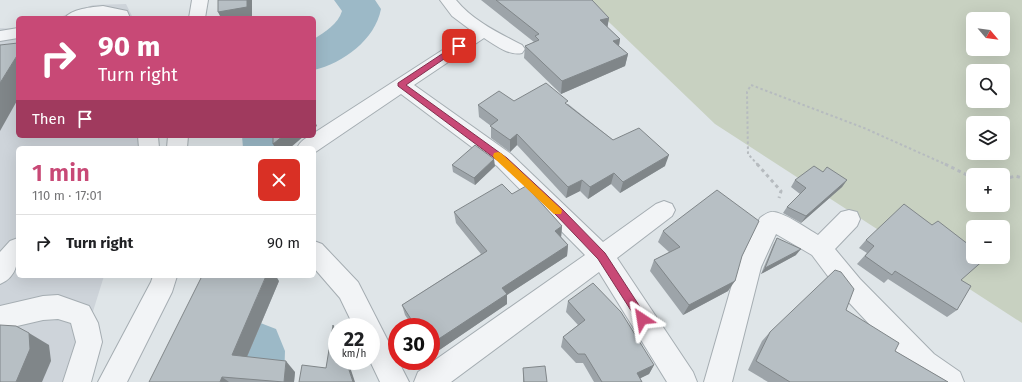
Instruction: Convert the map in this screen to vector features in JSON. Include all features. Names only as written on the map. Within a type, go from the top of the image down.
[{"type":"street","points":[[197,16],[200,0]]},
{"type":"street","points":[[448,0],[458,13],[482,31],[516,49]]},
{"type":"street","points":[[78,16],[89,12],[103,10],[114,12],[121,16]]},
{"type":"street","points":[[310,146],[482,31]]},
{"type":"street","points":[[0,36],[16,33]]},
{"type":"street","points":[[401,85],[504,160],[602,256],[683,382]]},
{"type":"street","points":[[428,382],[664,210]]},
{"type":"street","points":[[820,248],[849,219]]},
{"type":"street","points":[[718,382],[749,267],[768,225],[773,221],[820,248],[851,287],[886,324],[924,363],[950,382]]},
{"type":"street","points":[[0,273],[6,262],[16,250]]},
{"type":"street","points":[[316,253],[349,290],[363,318]]},
{"type":"street","points":[[112,382],[163,284],[164,278]]},
{"type":"street","points":[[0,318],[43,308],[58,307],[80,314],[85,324],[89,342],[77,382]]},
{"type":"street","points":[[380,352],[395,382]]},
{"type":"path","points":[[773,221],[781,191],[748,154],[747,92],[751,85],[816,108],[894,140],[966,175]]},
{"type":"path","points":[[1010,177],[1016,176],[1022,178]]},
{"type":"shaded area","points":[[126,4],[132,16],[63,16],[93,5]]},
{"type":"shaded area","points":[[0,28],[16,29],[16,138],[139,138],[140,146],[16,146],[16,278],[103,278],[71,382],[0,382]]},
{"type":"green space","points":[[586,0],[1022,0],[1022,323],[715,124]]},
{"type":"building","points":[[218,0],[247,0],[247,7],[218,12]]},
{"type":"building","points":[[496,0],[592,0],[609,18],[600,20],[620,39],[613,41],[628,54],[562,81],[525,46],[539,40],[535,36],[539,34]]},
{"type":"building","points":[[16,43],[16,57],[0,83],[0,45]]},
{"type":"building","points":[[546,83],[568,101],[565,103],[613,140],[639,128],[669,155],[623,182],[614,173],[590,187],[582,180],[568,187],[517,134],[510,140],[490,126],[498,120],[478,105],[499,91],[514,101]]},
{"type":"building","points":[[273,138],[280,138],[273,144]]},
{"type":"building","points":[[475,145],[494,159],[474,178],[452,165]]},
{"type":"building","points":[[814,166],[823,172],[827,167],[847,180],[806,216],[787,207],[806,188],[795,180]]},
{"type":"building","points":[[502,184],[512,194],[526,186],[562,226],[555,231],[568,245],[502,288],[507,294],[440,338],[440,318],[410,318],[402,305],[487,251],[454,212]]},
{"type":"building","points":[[717,190],[759,221],[742,256],[735,281],[689,305],[654,260],[680,247],[663,231]]},
{"type":"building","points":[[904,204],[932,225],[938,221],[966,243],[966,264],[979,264],[961,280],[971,286],[957,310],[895,271],[892,275],[865,256],[874,246],[866,240]]},
{"type":"building","points":[[777,238],[801,249],[765,268]]},
{"type":"building","points":[[835,270],[841,272],[854,289],[846,310],[899,343],[895,351],[948,382],[790,382],[756,361],[770,332]]},
{"type":"building","points":[[201,278],[265,278],[232,355],[286,361],[284,382],[222,377],[220,382],[149,382]]},
{"type":"building","points":[[593,283],[621,312],[654,365],[637,373],[642,382],[602,382],[585,354],[578,354],[563,337],[585,320],[568,301]]},
{"type":"building","points":[[0,325],[16,326],[29,333],[30,349],[16,382],[0,382]]},
{"type":"building","points":[[328,356],[328,370],[349,370],[353,382],[299,382],[302,365],[326,368]]},
{"type":"building","points":[[545,366],[547,382],[524,382],[523,368]]},
{"type":"waterway","points":[[316,56],[344,37],[356,24],[362,9],[353,0]]},
{"type":"waterway","points":[[266,138],[267,146]]},
{"type":"waterway","points":[[251,382],[253,351]]},
{"type":"slow traffic","points":[[498,156],[558,211]]},
{"type":"route","points":[[459,46],[401,85],[504,160],[559,213],[602,256],[642,319]]}]
